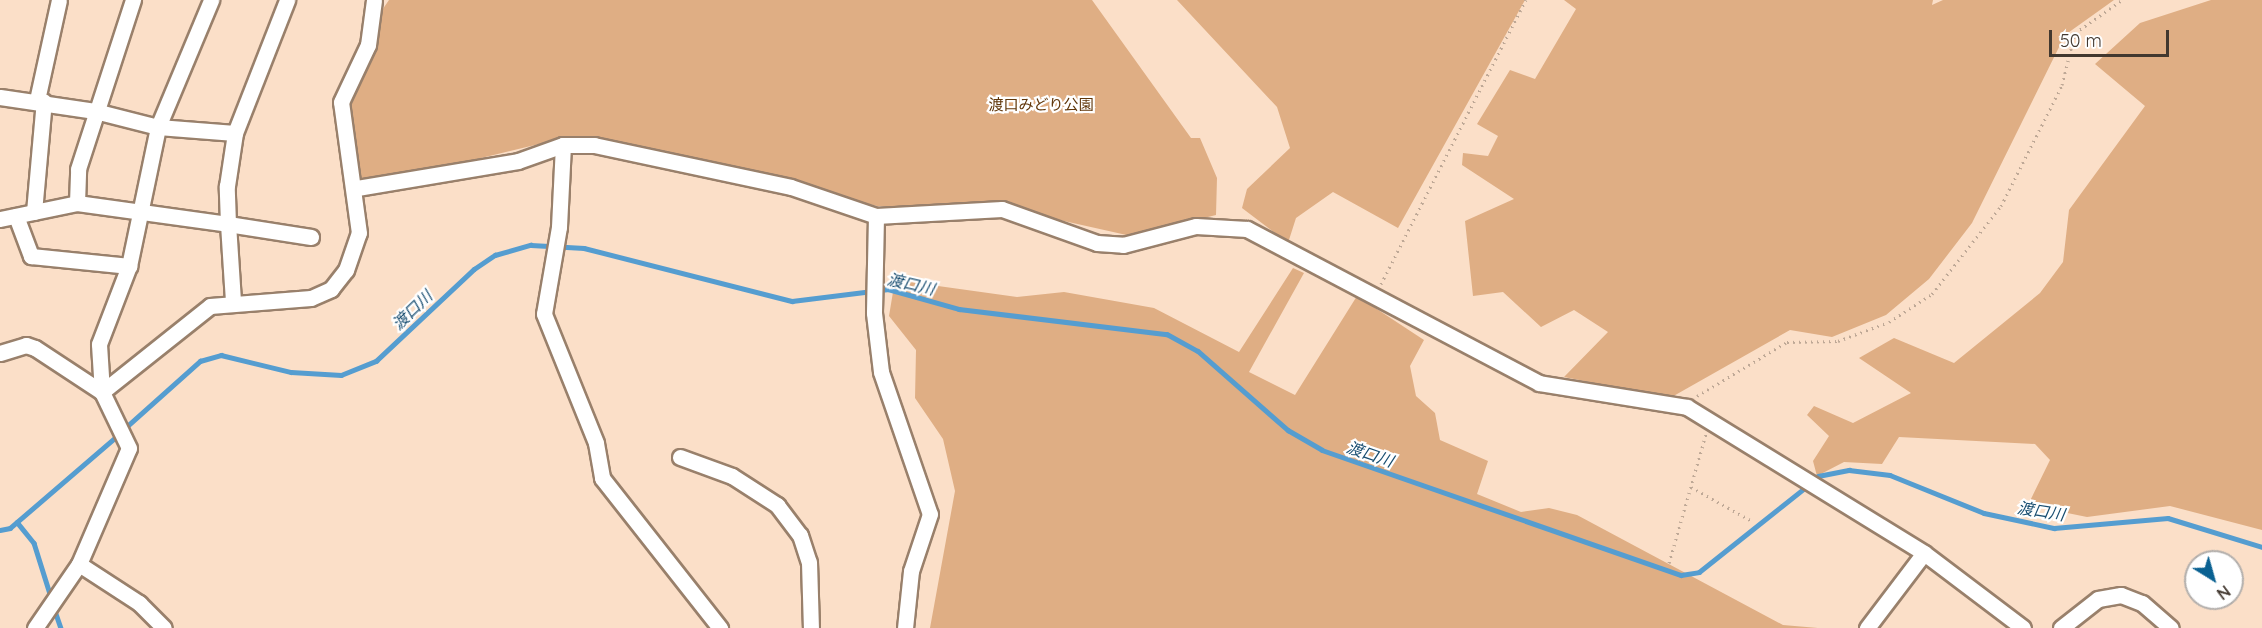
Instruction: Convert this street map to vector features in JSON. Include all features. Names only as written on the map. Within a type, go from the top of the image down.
[{"type":"street","points":[[34,212],[40,100],[59,0]]},
{"type":"street","points":[[77,203],[78,169],[95,111],[134,0]]},
{"type":"street","points":[[35,628],[79,564],[115,490],[129,448],[126,437],[102,392],[99,344],[129,266],[138,214],[158,127],[211,0]]},
{"type":"street","points":[[233,301],[226,186],[235,133],[287,0]]},
{"type":"street","points":[[102,392],[210,306],[233,301],[311,298],[331,289],[346,270],[359,233],[357,188],[341,102],[368,45],[370,1]]},
{"type":"street","points":[[0,97],[40,100],[158,127],[235,133]]},
{"type":"street","points":[[357,188],[518,161],[563,145],[594,145],[791,187],[876,216],[1002,209],[1097,243],[1123,245],[1221,224],[1247,229],[1539,383],[1687,407],[1924,553],[2003,608],[2023,628]]},
{"type":"street","points":[[563,145],[559,227],[544,314],[596,443],[602,478],[720,628]]},
{"type":"street","points":[[0,219],[77,203],[138,214],[228,224],[311,237]]},
{"type":"street","points":[[16,216],[31,256],[129,266]]},
{"type":"street","points":[[876,216],[874,313],[881,372],[930,514],[911,571],[905,628]]},
{"type":"street","points":[[0,353],[26,345],[35,348],[102,392]]},
{"type":"street","points":[[680,457],[732,476],[777,505],[800,535],[809,562],[811,628]]},
{"type":"street","points":[[1867,628],[1924,553]]},
{"type":"street","points":[[79,564],[139,603],[164,628]]},
{"type":"street","points":[[2061,628],[2098,599],[2121,595],[2142,603],[2171,628]]},
{"type":"path","points":[[1375,296],[1526,0]]},
{"type":"path","points":[[1687,407],[1700,393],[1787,342],[1838,341],[1889,322],[1932,294],[2001,206],[2062,85],[2075,33],[2121,0]]},
{"type":"path","points":[[1669,563],[1710,421]]},
{"type":"path","points":[[1691,487],[1750,520]]},
{"type":"green space","name":"渡口みどり公園","points":[[389,0],[1092,0],[1191,138],[1200,138],[1217,178],[1216,215],[1131,236],[1002,207],[877,206],[778,180],[564,138],[357,188],[341,105],[374,22]]},
{"type":"green space","points":[[1177,0],[1525,0],[1398,228],[1333,192],[1296,218],[1288,243],[1242,208],[1247,189],[1290,148],[1277,107]]},
{"type":"green space","points":[[1564,0],[1933,0],[1932,5],[1943,0],[2114,0],[2065,35],[1972,223],[1929,279],[1886,315],[1832,337],[1790,330],[1670,398],[1564,377],[1608,332],[1574,310],[1541,327],[1503,292],[1473,296],[1465,221],[1514,199],[1462,165],[1463,153],[1488,156],[1498,136],[1477,124],[1510,70],[1535,79],[1576,9]]},
{"type":"green space","points":[[2211,0],[2262,0],[2262,530],[2170,506],[2087,517],[2028,505],[2050,460],[2035,444],[1899,437],[1882,464],[1844,462],[1817,476],[1813,461],[1829,436],[1807,415],[1814,406],[1853,423],[1911,393],[1859,358],[1894,338],[1954,363],[2040,293],[2063,262],[2069,210],[2145,106],[2095,64],[2140,23]]},
{"type":"green space","points":[[1293,268],[1304,273],[1249,372],[1295,395],[1357,296],[1424,340],[1410,366],[1416,396],[1435,413],[1440,440],[1488,461],[1477,494],[1521,512],[1549,508],[1577,515],[1783,625],[1818,628],[930,628],[955,491],[943,439],[915,398],[916,350],[889,316],[895,280],[1017,297],[1064,292],[1154,308],[1239,352]]},
{"type":"waterway","name":"渡口川","points":[[124,429],[200,361],[221,355],[291,372],[341,375],[376,361],[474,269],[495,255],[531,245],[584,248],[792,301],[888,289],[959,309],[1167,334],[1198,351],[1288,430],[1322,450],[1681,575],[1699,572],[1806,487]]},
{"type":"waterway","name":"渡口川","points":[[0,530],[10,528],[118,435]]},
{"type":"waterway","name":"渡口川","points":[[1818,476],[1849,470],[1890,475],[1984,513],[2054,528],[2168,518],[2262,547]]},
{"type":"waterway","points":[[17,522],[34,543],[51,597]]},
{"type":"waterway","points":[[54,608],[61,628]]}]
